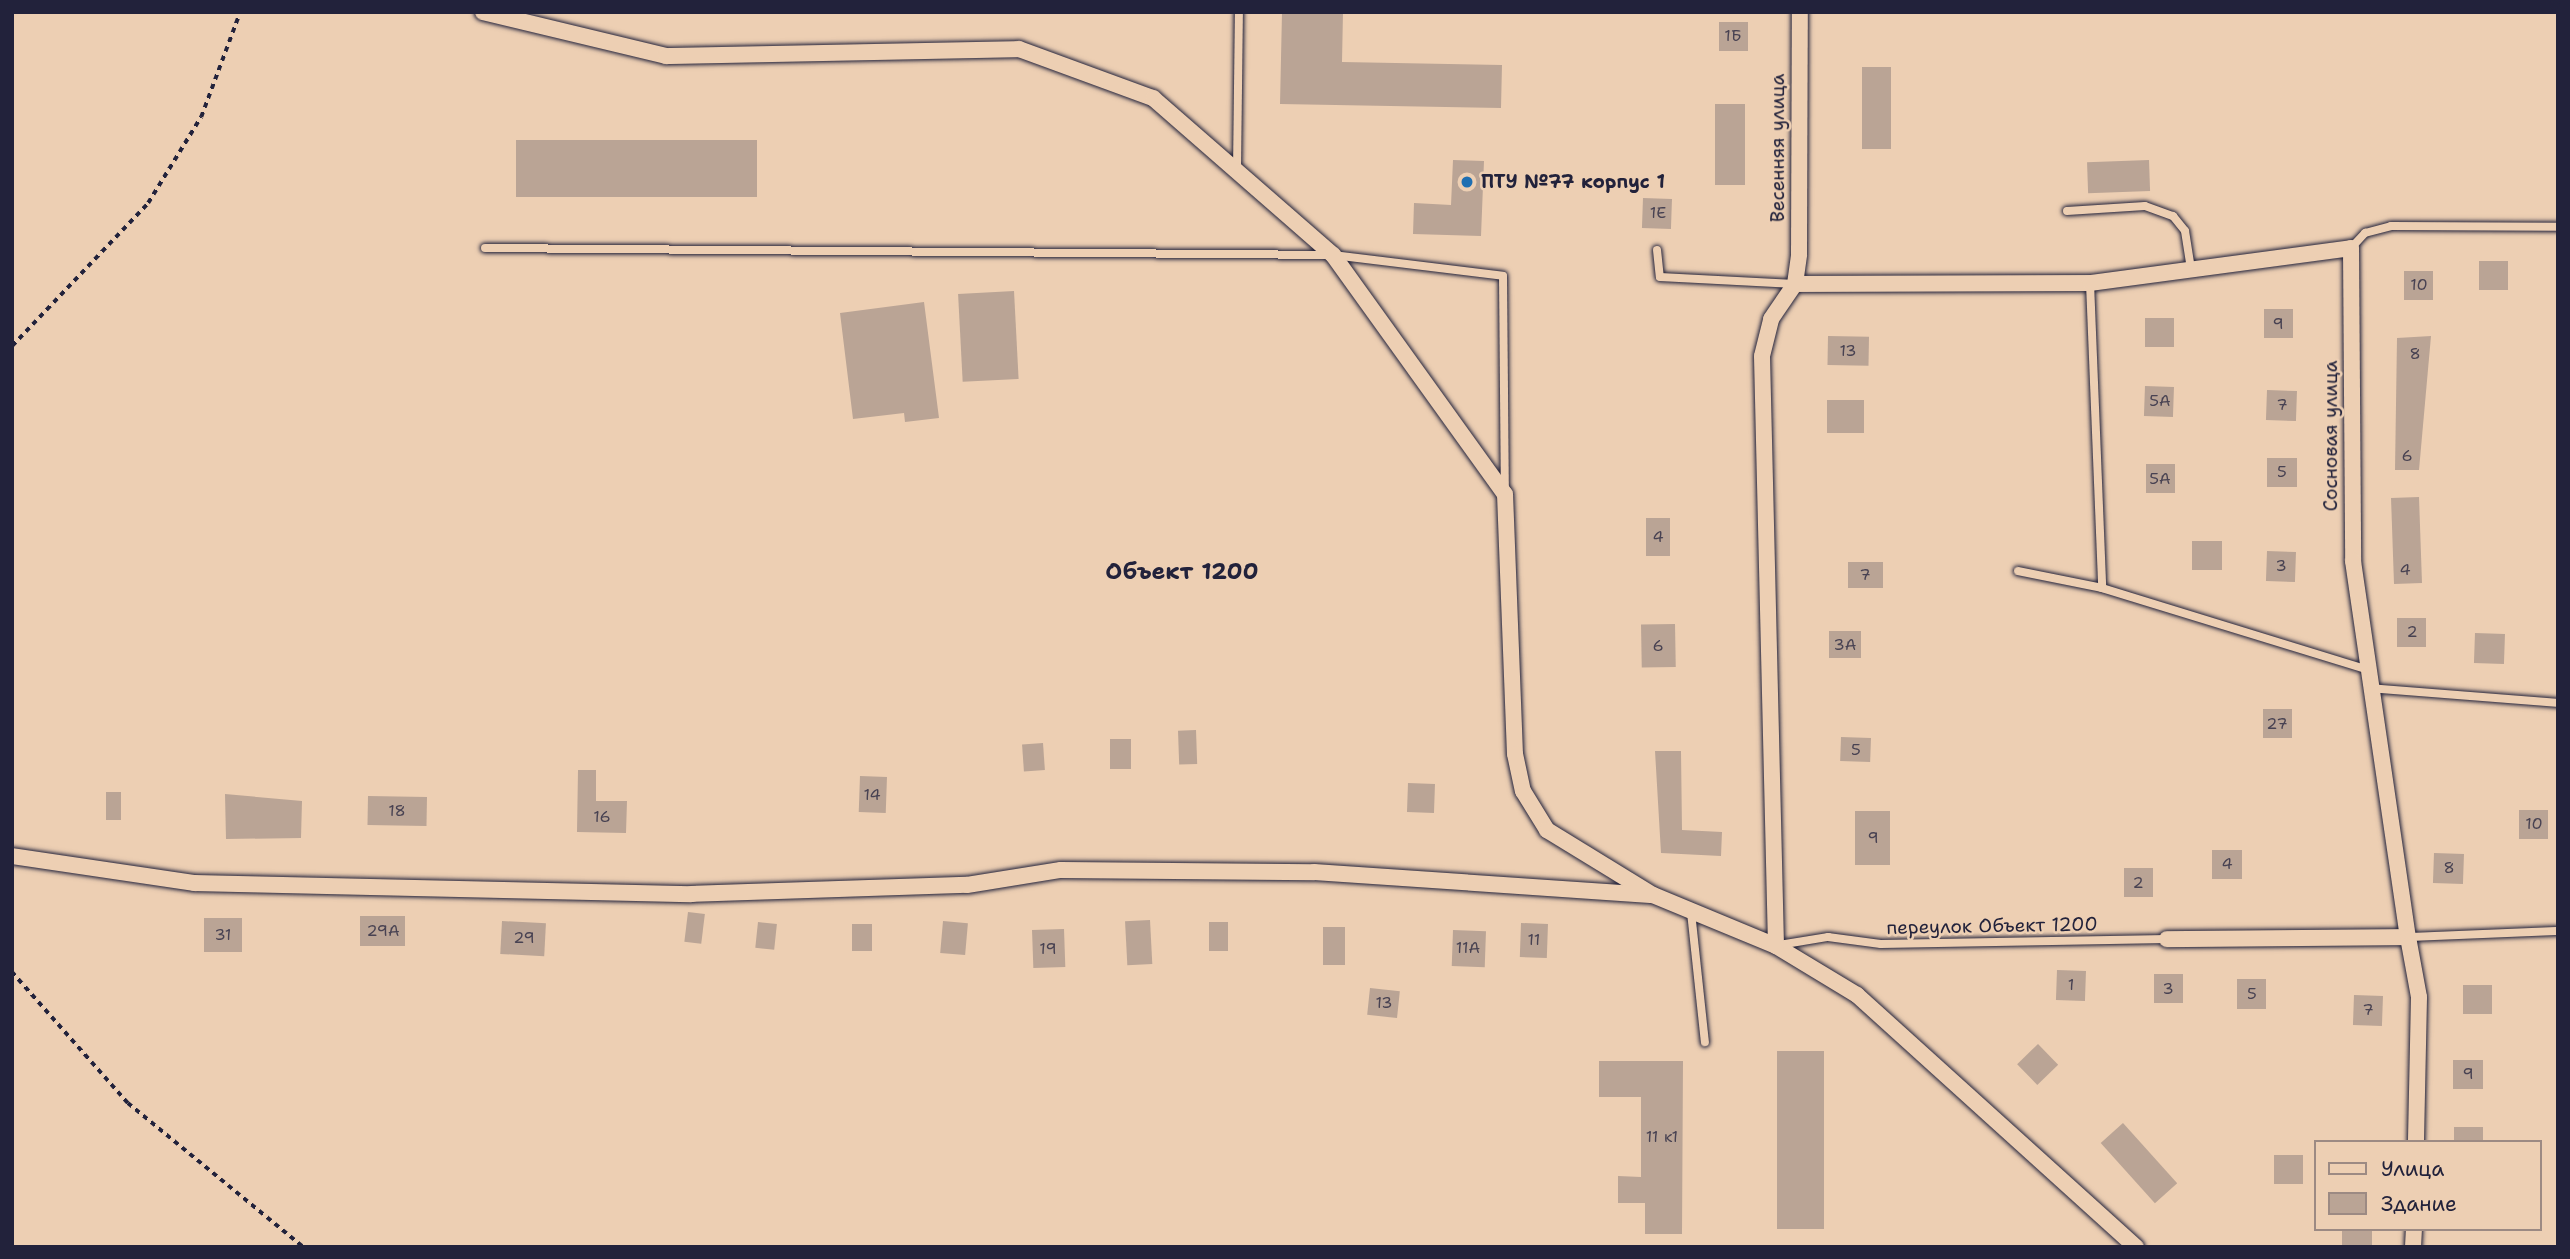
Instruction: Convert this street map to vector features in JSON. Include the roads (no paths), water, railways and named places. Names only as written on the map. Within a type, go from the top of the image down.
[{"type":"street","points":[[483,12],[666,56],[1019,49],[1153,98],[1333,254],[1506,494],[1515,754],[1523,791],[1547,830],[1653,895],[1776,946],[1857,995],[2136,1247]]},
{"type":"street","name":"Весенняя улица","points":[[1795,284],[1800,12]]},
{"type":"street","points":[[1776,946],[1762,356],[1771,319],[1795,284],[2090,283],[2351,248]]},
{"type":"street","name":"Сосновая улица","points":[[2351,248],[2353,561],[2367,688],[2419,997],[2416,1140]]},
{"type":"street","points":[[12,856],[194,883],[691,894],[967,885],[1061,870],[1314,872],[1653,895]]},
{"type":"street","points":[[2167,939],[2408,937]]},
{"type":"lane","points":[[1237,169],[1239,12]]},
{"type":"lane","points":[[2067,211],[2145,206],[2173,216],[2185,231],[2191,269]]},
{"type":"lane","points":[[2351,248],[2365,233],[2391,226],[2558,227]]},
{"type":"lane","points":[[485,247],[1333,254],[1503,276],[1506,494]]},
{"type":"lane","points":[[1657,250],[1660,277],[1795,284]]},
{"type":"lane","points":[[2090,283],[2102,588]]},
{"type":"lane","points":[[2018,571],[2102,588],[2365,669]]},
{"type":"lane","points":[[2367,688],[2558,703]]},
{"type":"lane","points":[[1691,912],[1705,1042]]},
{"type":"lane","points":[[2408,937],[2558,931]]},
{"type":"lane","name":"переулок Объект 1200","points":[[1776,946],[1828,937],[1894,944],[2167,939]]},
{"type":"place","name":"ПТУ №77 корпус 1","points":[[1467,182]]},
{"type":"district","name":"Объект 1200","points":[[1182,571]]}]
